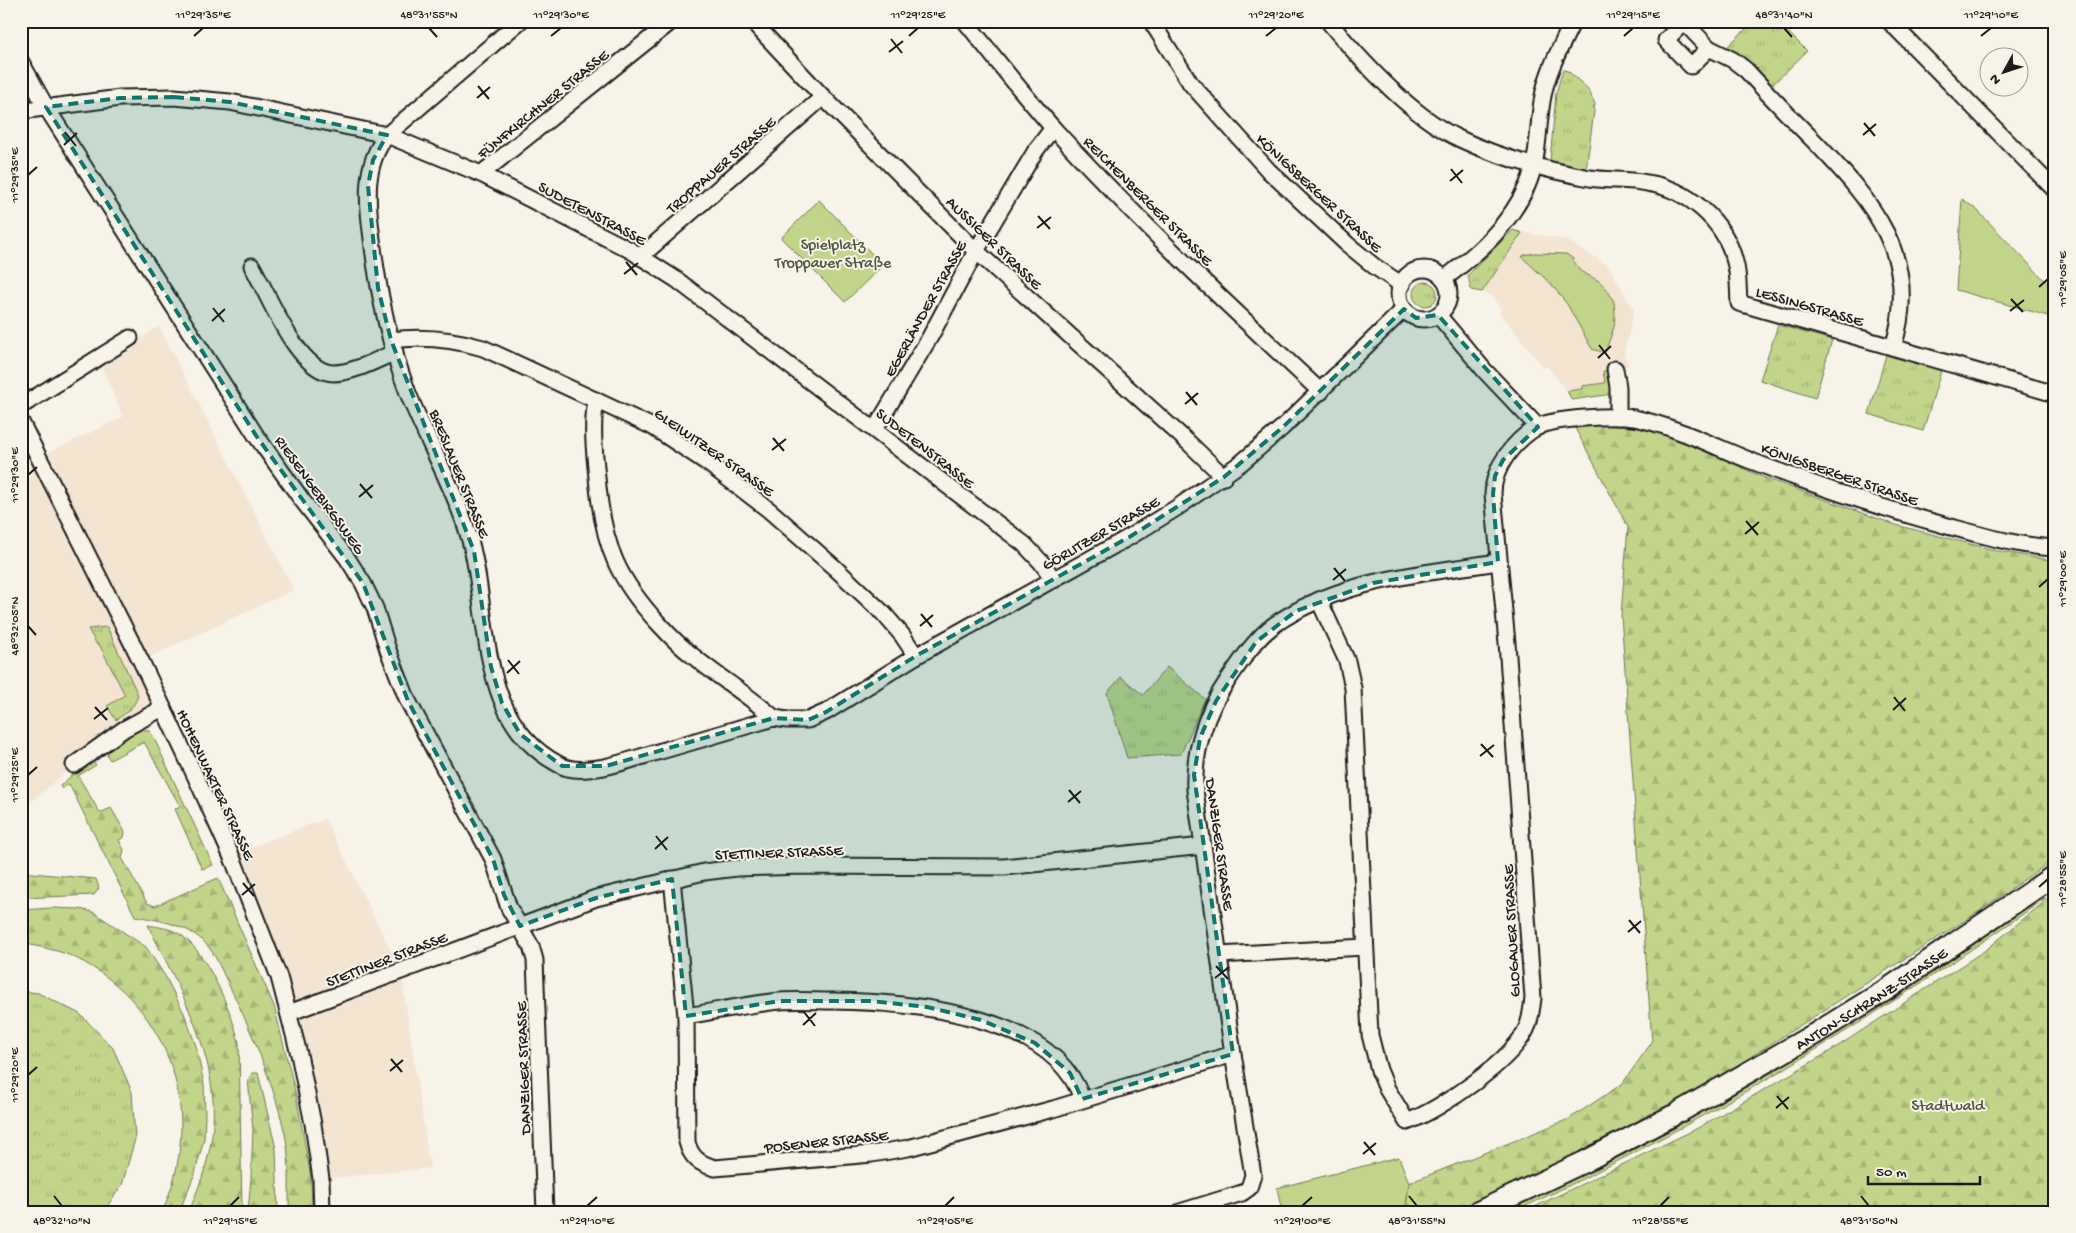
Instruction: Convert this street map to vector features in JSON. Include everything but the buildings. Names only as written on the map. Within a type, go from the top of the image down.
[{"type":"main road","name":"ANTON-SCHRANZ-STRASSE","points":[[1478,1212],[1584,1162],[1676,1114],[1813,1035],[1886,990],[2055,875]]},
{"type":"street","name":"BRESLAUER STRASSE","points":[[520,21],[387,135],[378,146],[368,186],[370,225],[378,288],[393,346],[409,394],[464,520],[474,551],[491,667],[502,703],[520,734],[562,766],[592,768],[622,762],[774,718]]},
{"type":"street","name":"FÜNFKIRCHNER STRASSE","points":[[481,174],[672,21]]},
{"type":"street","name":"AUSSIGER STRASSE","points":[[752,21],[822,97],[976,251],[1224,476]]},
{"type":"street","name":"REICHENBERGER STRASSE","points":[[965,21],[1054,128],[1158,236],[1321,392]]},
{"type":"street","name":"KÖNIGSBERGER STRASSE","points":[[1150,21],[1191,84],[1269,171],[1347,244],[1374,266],[1402,285]]},
{"type":"street","points":[[1444,280],[1480,250],[1500,229],[1527,186],[1534,166],[1543,94],[1555,60],[1574,21]]},
{"type":"street","points":[[1889,21],[2055,190]]},
{"type":"street","points":[[1333,23],[1387,84],[1430,121],[1458,138],[1534,166]]},
{"type":"street","points":[[1709,48],[1733,60],[1746,70],[1846,173],[1878,216],[1889,239],[1900,280],[1901,313],[1893,347]]},
{"type":"street","name":"RIESENGEBIRGSWEG","points":[[21,62],[46,107],[257,437],[347,558],[363,583],[375,608],[388,650],[408,701],[493,859],[504,895],[520,926]]},
{"type":"street","name":"TROPPAUER STRASSE","points":[[640,257],[822,97]]},
{"type":"street","name":"SUDETENSTRASSE","points":[[21,111],[120,98],[184,98],[230,102],[387,135],[481,174],[640,257],[685,286],[1024,544],[1041,562],[1054,580]]},
{"type":"street","name":"EGERLÄNDER STRASSE","points":[[875,429],[930,337],[976,251],[1036,150],[1054,128]]},
{"type":"street","name":"LESSINGSTRASSE","points":[[1534,166],[1592,178],[1649,183],[1692,201],[1709,216],[1731,248],[1736,263],[1739,303],[2055,394]]},
{"type":"street","name":"GLEIWITZER STRASSE","points":[[252,266],[292,342],[306,359],[318,368],[331,373],[344,371],[393,346],[437,338],[456,340],[483,348],[653,427],[709,464],[803,539],[884,614],[902,635],[916,656]]},
{"type":"street","points":[[1420,270],[1436,272],[1444,280],[1448,286],[1448,301],[1438,315],[1431,318],[1416,318],[1404,309],[1400,299],[1402,285],[1410,274],[1420,270]]},
{"type":"street","name":"GÖRLITZER STRASSE","points":[[774,718],[798,721],[818,716],[916,656],[1131,536],[1224,476],[1283,427],[1321,392],[1404,309]]},
{"type":"street","points":[[1438,315],[1485,372],[1538,427]]},
{"type":"street","points":[[23,401],[130,338]]},
{"type":"street","points":[[1615,369],[1618,417]]},
{"type":"street","points":[[596,400],[594,412],[594,450],[599,500],[605,533],[620,574],[637,599],[673,639],[692,656],[756,702],[774,718]]},
{"type":"street","name":"HOHENWARTER STRASSE","points":[[23,401],[27,413],[21,422],[200,784],[234,862],[278,977],[289,1013],[313,1124],[321,1179],[322,1212]]},
{"type":"street","name":"KÖNIGSBERGER STRASSE","points":[[1538,427],[1569,420],[1633,418],[1662,426],[1900,513],[1996,540],[2055,548]]},
{"type":"street","name":"GLOGAUER STRASSE","points":[[1319,600],[1347,661],[1353,688],[1365,947],[1373,1051],[1386,1089],[1407,1122],[1433,1110],[1468,1087],[1513,1047],[1528,1026],[1533,998],[1507,643],[1492,494],[1495,476],[1503,460],[1538,427]]},
{"type":"street","name":"DANZIGER STRASSE","points":[[1180,1212],[1242,1193],[1252,1183],[1252,1166],[1233,1054],[1194,775],[1200,738],[1222,688],[1256,642],[1273,626],[1296,611],[1319,600],[1373,583],[1498,562]]},
{"type":"street","points":[[74,765],[124,728],[163,708]]},
{"type":"street","name":"STETTINER STRASSE","points":[[289,1013],[596,898],[704,872],[802,866],[1004,867],[1203,846]]},
{"type":"street","name":"POSENER STRASSE","points":[[672,879],[686,1016],[687,1142],[689,1152],[705,1166],[715,1168],[872,1154],[908,1148],[1233,1054]]},
{"type":"street","name":"DANZIGER STRASSE","points":[[520,926],[531,946],[535,960],[545,1212]]},
{"type":"street","points":[[1219,955],[1365,947]]},
{"type":"street","points":[[686,1016],[780,1001],[871,1001],[936,1009],[981,1020],[1035,1043],[1060,1062],[1070,1073],[1078,1085],[1082,1099]]},
{"type":"highlighted area","points":[[174,97],[230,102],[387,135],[373,160],[368,186],[378,288],[391,340],[474,551],[491,667],[502,703],[520,734],[562,766],[606,766],[774,718],[808,720],[826,712],[916,656],[1131,536],[1224,477],[1283,427],[1404,309],[1416,318],[1438,315],[1538,427],[1503,460],[1495,476],[1493,494],[1498,562],[1373,583],[1296,611],[1256,642],[1216,701],[1200,738],[1194,775],[1233,1054],[1082,1099],[1070,1073],[1035,1043],[981,1020],[927,1007],[871,1001],[780,1001],[686,1016],[672,879],[596,898],[520,926],[504,895],[493,859],[408,701],[363,583],[257,437],[46,107],[120,98]]},
{"type":"shaded area","points":[[1513,230],[1566,240],[1608,265],[1634,310],[1624,353],[1628,365],[1615,369],[1605,383],[1582,386],[1583,389],[1567,391],[1547,366],[1544,368],[1499,312],[1501,309],[1492,297],[1482,292],[1477,284]]},
{"type":"shaded area","points":[[159,326],[294,590],[141,661],[163,708],[74,765],[21,810],[21,422],[39,457],[123,417],[101,365]]},
{"type":"shaded area","points":[[325,819],[401,971],[430,1168],[321,1179],[299,1054],[231,855]]},
{"type":"green space","points":[[1754,21],[1777,21],[1807,51],[1768,89],[1728,46]]},
{"type":"green space","points":[[1563,70],[1568,71],[1588,89],[1595,104],[1586,170],[1550,161],[1556,93]]},
{"type":"green space","points":[[1962,199],[1976,209],[2055,291],[2055,318],[1956,290]]},
{"type":"green space","name":"Spielplatz Troppauer Straße","points":[[819,200],[883,265],[845,302],[781,238]]},
{"type":"green space","points":[[1513,230],[1522,233],[1482,292],[1471,290],[1468,275]]},
{"type":"green space","points":[[1534,253],[1566,254],[1572,258],[1580,271],[1599,281],[1607,289],[1614,302],[1615,315],[1614,327],[1605,353],[1592,349],[1567,304],[1551,284],[1522,257]]},
{"type":"green space","points":[[1425,282],[1430,283],[1436,289],[1436,299],[1430,305],[1425,306],[1420,305],[1414,299],[1413,294],[1414,289],[1420,283]]},
{"type":"green space","points":[[1778,325],[1832,340],[1815,398],[1760,380]]},
{"type":"green space","points":[[1886,355],[1941,371],[1923,431],[1869,414]]},
{"type":"green space","points":[[1610,370],[1612,394],[1572,400],[1567,391],[1582,389],[1582,386],[1605,383],[1603,371]]},
{"type":"green space","points":[[1601,425],[1644,428],[1687,443],[1765,478],[1896,525],[1998,551],[2055,561],[2055,858],[1972,916],[1733,1068],[1651,1117],[1457,1212],[1405,1212],[1409,1183],[1569,1119],[1622,1084],[1652,1042],[1621,615],[1628,527],[1575,428]]},
{"type":"green space","points":[[107,627],[138,695],[127,712],[116,720],[107,706],[125,695],[99,644],[97,645],[88,629]]},
{"type":"green space","points":[[1167,667],[1205,699],[1181,754],[1127,758],[1107,693],[1121,677],[1143,695]]},
{"type":"green space","points":[[138,729],[148,730],[152,734],[213,865],[202,869],[175,809],[180,806],[144,742],[110,760],[107,755],[110,747]]},
{"type":"green space","points":[[92,760],[96,765],[78,776],[100,813],[111,808],[125,832],[124,837],[119,840],[124,850],[122,858],[147,903],[155,906],[218,878],[274,1006],[296,1095],[311,1178],[312,1212],[289,1212],[286,1139],[275,1098],[252,1034],[215,956],[202,940],[179,926],[135,916],[69,784],[62,789],[60,786],[88,761]]},
{"type":"green space","points":[[21,872],[96,879],[99,888],[94,895],[21,898]]},
{"type":"green space","name":"Stadtwald","points":[[2055,893],[2055,1212],[1524,1212],[1696,1129],[1829,1052],[1987,949]]},
{"type":"green space","points":[[2046,898],[1853,1027],[1720,1106],[1583,1179],[1513,1212],[1504,1212],[1608,1162],[1688,1118],[1907,987],[2037,900]]},
{"type":"green space","points":[[79,909],[93,912],[146,947],[165,976],[184,1013],[196,1046],[204,1084],[205,1115],[204,1139],[195,1173],[179,1212],[162,1212],[175,1175],[181,1138],[179,1102],[172,1067],[157,1034],[136,1005],[109,979],[70,955],[21,943],[21,910]]},
{"type":"green space","points":[[148,925],[178,933],[188,941],[208,967],[224,999],[236,1030],[239,1043],[242,1212],[189,1212],[205,1169],[211,1142],[213,1113],[211,1084],[197,1029],[174,976]]},
{"type":"green space","points":[[21,991],[38,993],[80,1014],[113,1048],[132,1092],[135,1139],[122,1185],[103,1212],[21,1212]]},
{"type":"green space","points":[[253,1073],[258,1073],[276,1149],[278,1212],[248,1212],[253,1130],[248,1079]]},
{"type":"green space","points":[[1399,1157],[1409,1183],[1405,1212],[1282,1212],[1277,1188]]}]
